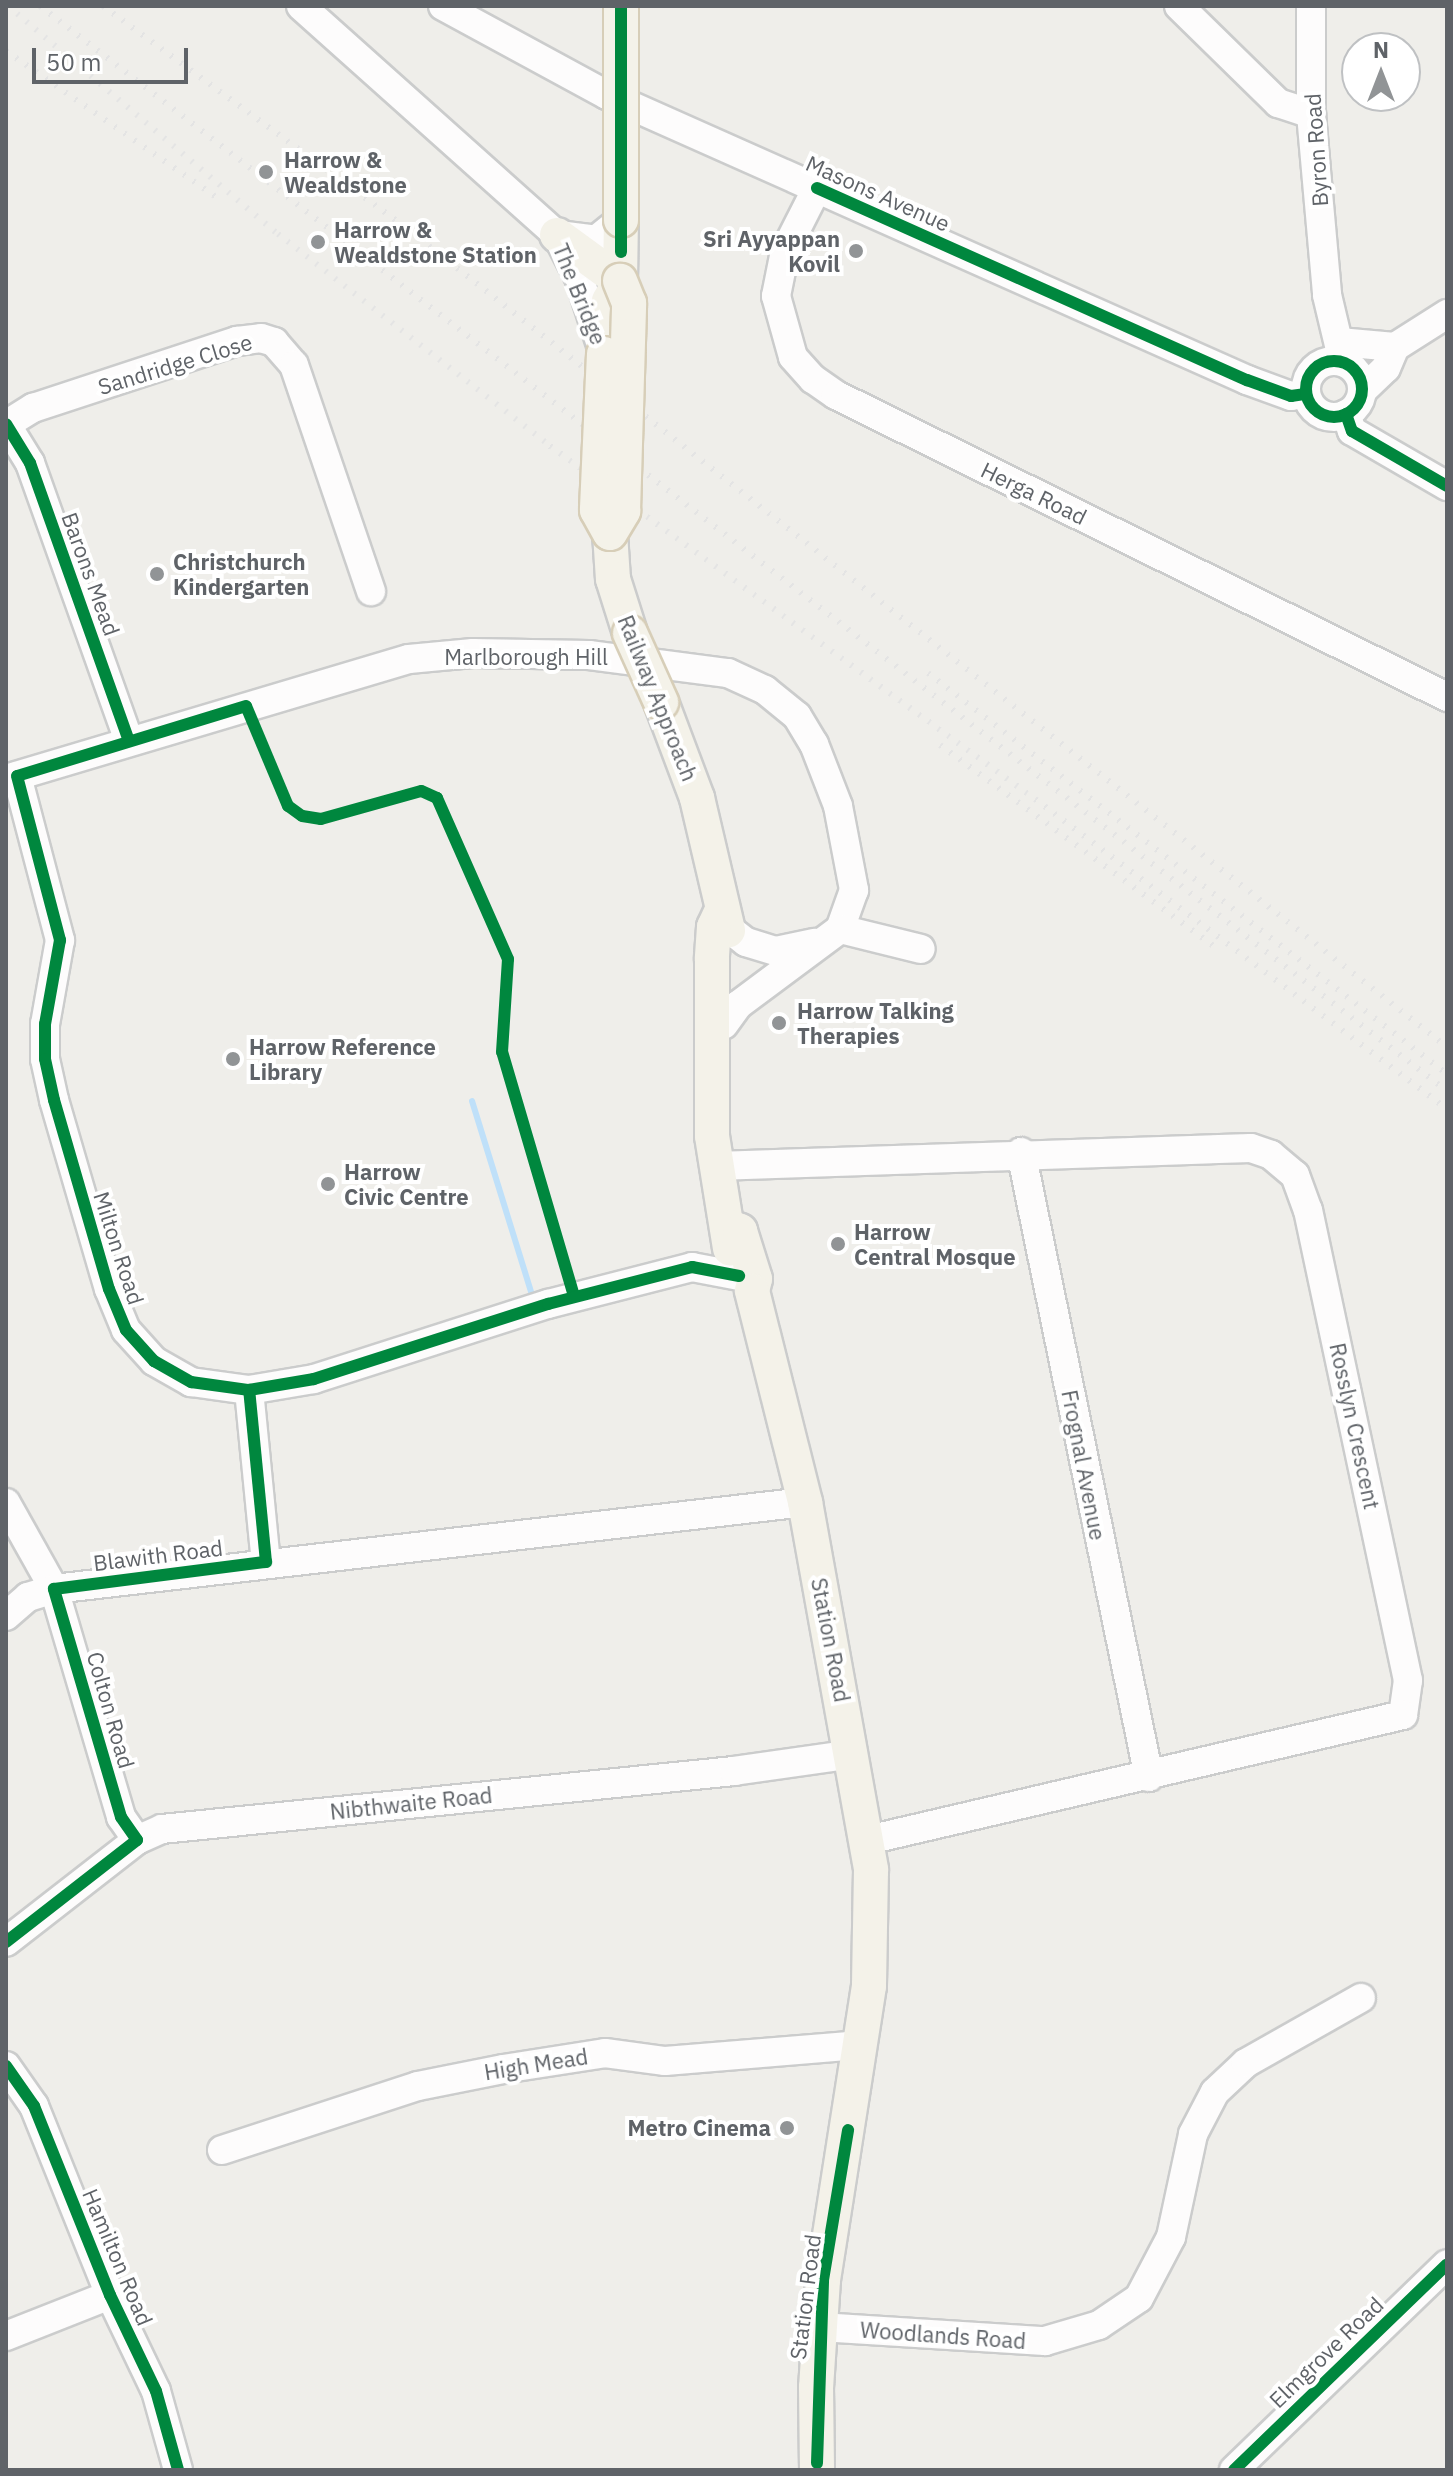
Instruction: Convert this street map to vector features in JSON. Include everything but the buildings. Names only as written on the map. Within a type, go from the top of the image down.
[{"type":"main road","points":[[604,354],[609,301],[620,281],[621,6]]},
{"type":"main road","points":[[569,246],[620,281]]},
{"type":"main road","name":"The Bridge","points":[[604,354],[597,510],[610,533],[623,511],[629,303],[620,281]]},
{"type":"main road","name":"Railway Approach","points":[[610,533],[613,579],[630,633],[661,702],[697,798],[725,919]]},
{"type":"main road","name":"Station Road","points":[[714,1058],[724,1024],[725,919]]},
{"type":"main road","name":"Station Road","points":[[725,919],[714,927],[710,1019],[714,1058],[716,1166],[728,1233],[740,1231],[755,1279],[745,1284],[805,1502],[868,1840],[873,1902],[861,2045],[820,2327],[817,2470]]},
{"type":"street","name":"Masons Avenue","points":[[443,6],[607,95],[1247,380],[1291,396],[1306,394]]},
{"type":"street","points":[[1179,6],[1278,103],[1311,114]]},
{"type":"street","name":"Byron Road","points":[[1311,6],[1311,114],[1334,356]]},
{"type":"street","name":"The Bridge","points":[[304,8],[569,246],[604,354]]},
{"type":"street","name":"Herga Road","points":[[817,188],[785,251],[776,296],[793,357],[813,379],[836,395],[1447,697]]},
{"type":"street","points":[[569,246],[596,240],[621,220]]},
{"type":"street","points":[[1346,414],[1321,414],[1306,394],[1308,377],[1334,356],[1395,347],[1447,314]]},
{"type":"street","name":"Sandridge Close","points":[[6,424],[33,408],[237,341],[261,338],[274,342],[294,365],[371,591]]},
{"type":"street","points":[[1346,414],[1362,391],[1386,368],[1395,347]]},
{"type":"street","points":[[1334,356],[1357,373],[1362,391]]},
{"type":"street","points":[[1346,414],[1352,431],[1447,486]]},
{"type":"street","name":"Barons Mead","points":[[6,424],[30,463],[129,741]]},
{"type":"street","name":"Marlborough Hill","points":[[11,778],[409,659],[473,653],[589,655],[728,673],[765,690],[797,716],[828,774],[853,863],[854,890],[828,936]]},
{"type":"street","name":"Milton Road","points":[[11,778],[60,940],[45,1024],[45,1059],[109,1289],[126,1330],[154,1361],[191,1382],[249,1390],[314,1379],[548,1304],[692,1267],[728,1233]]},
{"type":"street","points":[[725,919],[746,942],[776,951],[828,936],[921,949]]},
{"type":"street","points":[[724,1024],[738,1005],[828,936]]},
{"type":"street","name":"Rosslyn Crescent","points":[[716,1166],[1021,1152],[1251,1148],[1271,1155],[1295,1175],[1308,1210],[1395,1610],[1408,1680],[1403,1715],[1149,1777],[868,1840]]},
{"type":"street","name":"Frognal Avenue","points":[[1021,1152],[1149,1777]]},
{"type":"street","name":"Milton Road","points":[[692,1267],[745,1284]]},
{"type":"street","points":[[249,1390],[266,1562]]},
{"type":"street","name":"Blawith Road","points":[[6,1616],[28,1597],[54,1589],[266,1562],[805,1502]]},
{"type":"street","name":"Colton Road","points":[[6,1503],[54,1589],[121,1817],[137,1840]]},
{"type":"street","name":"Nibthwaite Road","points":[[6,1942],[137,1840],[202,1823],[734,1771],[853,1754]]},
{"type":"street","name":"Woodlands Road","points":[[820,2327],[1045,2341],[1099,2325],[1139,2298],[1171,2237],[1193,2134],[1215,2092],[1246,2063],[1361,1998]]},
{"type":"street","name":"High Mead","points":[[222,2150],[418,2086],[503,2069],[605,2053],[665,2061],[861,2045]]},
{"type":"street","name":"Hamilton Road","points":[[6,2066],[34,2106],[110,2295],[168,2422],[178,2470]]},
{"type":"street","name":"Elmgrove Road","points":[[1234,2470],[1447,2264]]},
{"type":"street","points":[[6,2336],[110,2295]]},
{"type":"waterway","points":[[472,1101],[531,1292]]},
{"type":"railway","points":[[8,6],[278,234],[550,446],[1035,799],[1447,1109]]},
{"type":"railway","points":[[40,6],[1447,1091]]},
{"type":"railway","points":[[103,6],[410,231],[1447,1047]]},
{"type":"railway","points":[[6,51],[219,199]]},
{"type":"railway","points":[[928,673],[1447,1074]]},
{"type":"railway","points":[[940,745],[1214,946]]},
{"type":"cycle path","points":[[621,6],[621,252]]},
{"type":"cycle path","points":[[817,188],[1247,380],[1291,396],[1306,394]]},
{"type":"cycle path","points":[[1334,361],[1354,369],[1362,389],[1354,409],[1334,417],[1314,409],[1306,389],[1314,369],[1334,361]]},
{"type":"cycle path","points":[[1346,414],[1352,431],[1447,486]]},
{"type":"cycle path","points":[[6,424],[30,463],[129,741]]},
{"type":"cycle path","points":[[574,1296],[502,1052],[508,959],[437,798],[421,791],[321,819],[302,816],[288,806],[246,706],[17,776],[60,940],[45,1024],[45,1059],[54,1100],[109,1289],[126,1330],[154,1361],[191,1382],[249,1390],[314,1379],[548,1304],[692,1267],[739,1276]]},
{"type":"cycle path","points":[[6,1942],[137,1840],[121,1817],[54,1589],[266,1562],[249,1390]]},
{"type":"cycle path","points":[[6,2066],[34,2106],[110,2295],[156,2391],[178,2470]]},
{"type":"cycle path","points":[[817,2463],[823,2280],[848,2130]]},
{"type":"cycle path","points":[[1234,2470],[1447,2264]]},
{"type":"place","name":"Harrow & Wealdstone","points":[[266,172]]},
{"type":"place","name":"Harrow & Wealdstone Station","points":[[318,242]]},
{"type":"place","name":"Sri Ayyappan Kovil","points":[[856,251]]},
{"type":"place","name":"Christchurch Kindergarten","points":[[157,574]]},
{"type":"place","name":"Harrow Talking Therapies","points":[[779,1023]]},
{"type":"place","name":"Harrow Reference Library","points":[[233,1059]]},
{"type":"place","name":"Harrow Civic Centre","points":[[328,1184]]},
{"type":"place","name":"Harrow Central Mosque","points":[[838,1244]]},
{"type":"place","name":"Metro Cinema","points":[[787,2128]]}]
